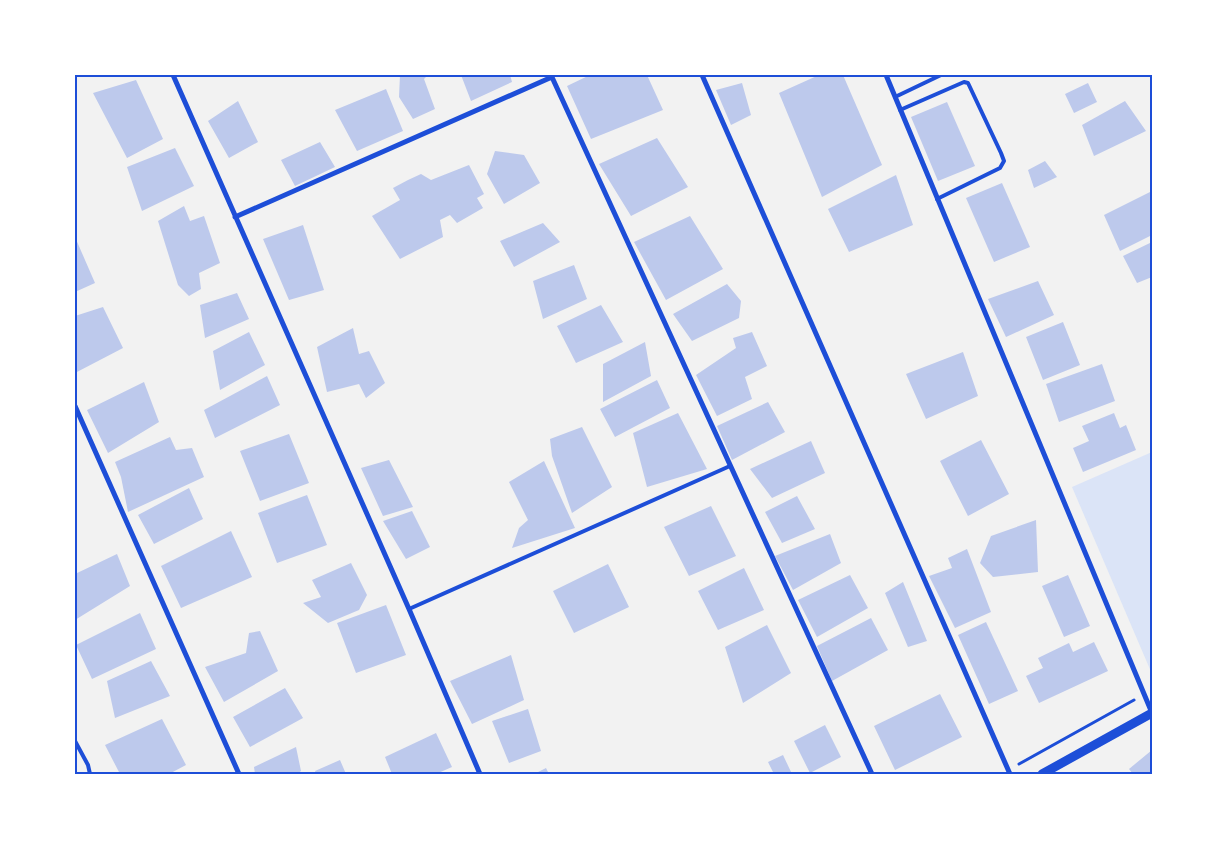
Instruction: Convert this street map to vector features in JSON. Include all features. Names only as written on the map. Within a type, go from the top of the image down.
[{"type":"street","points":[[173,75],[480,774]]},
{"type":"street","points":[[702,75],[1009,772]]},
{"type":"street","points":[[886,75],[1152,713],[1042,774]]},
{"type":"street","points":[[235,217],[551,76],[872,774]]},
{"type":"street","points":[[75,406],[239,774]]},
{"type":"lane","points":[[895,97],[941,75]]},
{"type":"lane","points":[[900,110],[964,82],[968,83],[1001,153],[1004,161],[1000,168],[937,199]]},
{"type":"lane","points":[[408,609],[730,466]]},
{"type":"lane","points":[[75,741],[88,765],[90,774]]},
{"type":"path","points":[[1009,772],[1144,695]]},
{"type":"shaded area","points":[[1152,452],[1152,674],[1072,487]]},
{"type":"building","points":[[400,75],[428,75],[424,79],[435,109],[413,119],[399,97]]},
{"type":"building","points":[[461,75],[510,75],[512,82],[471,101]]},
{"type":"building","points":[[590,75],[647,75],[663,110],[591,139],[567,86]]},
{"type":"building","points":[[819,75],[843,75],[882,165],[822,197],[779,93]]},
{"type":"building","points":[[136,80],[163,139],[127,158],[93,93]]},
{"type":"building","points":[[742,83],[751,115],[731,125],[716,90]]},
{"type":"building","points":[[1088,83],[1097,102],[1074,113],[1065,94]]},
{"type":"building","points":[[386,89],[403,131],[357,151],[335,110]]},
{"type":"building","points":[[238,101],[258,142],[229,158],[208,121]]},
{"type":"building","points":[[1125,101],[1146,131],[1094,156],[1082,125]]},
{"type":"building","points":[[947,102],[975,166],[938,181],[911,117]]},
{"type":"building","points":[[657,138],[688,187],[631,216],[599,164]]},
{"type":"building","points":[[320,142],[335,167],[295,186],[281,160]]},
{"type":"building","points":[[175,148],[194,186],[142,211],[127,167]]},
{"type":"building","points":[[495,151],[524,155],[540,183],[504,204],[487,174]]},
{"type":"building","points":[[1045,161],[1057,177],[1034,188],[1028,170]]},
{"type":"building","points":[[469,165],[484,194],[477,198],[483,208],[457,223],[450,215],[440,220],[443,237],[400,259],[372,216],[400,200],[393,188],[408,180],[421,174],[431,180]]},
{"type":"building","points":[[896,175],[913,225],[849,252],[828,209]]},
{"type":"building","points":[[1002,183],[1030,247],[994,262],[966,198]]},
{"type":"building","points":[[1152,191],[1152,235],[1120,251],[1104,215]]},
{"type":"building","points":[[184,206],[190,221],[204,216],[220,263],[199,273],[201,289],[189,296],[178,285],[158,221]]},
{"type":"building","points":[[690,216],[723,269],[666,300],[634,242]]},
{"type":"building","points":[[543,223],[560,242],[514,267],[500,241]]},
{"type":"building","points":[[303,225],[324,290],[289,300],[263,239]]},
{"type":"building","points":[[75,237],[95,283],[75,292]]},
{"type":"building","points":[[1152,242],[1152,277],[1137,283],[1123,256]]},
{"type":"building","points":[[574,265],[587,299],[543,319],[533,281]]},
{"type":"building","points":[[1038,281],[1054,315],[1006,337],[988,299]]},
{"type":"building","points":[[727,284],[741,301],[739,318],[692,341],[673,314]]},
{"type":"building","points":[[237,293],[249,319],[205,338],[200,305]]},
{"type":"building","points":[[601,305],[623,342],[576,363],[557,326]]},
{"type":"building","points":[[103,307],[123,348],[75,373],[75,316]]},
{"type":"building","points":[[1063,322],[1080,365],[1043,380],[1026,337]]},
{"type":"building","points":[[353,328],[359,354],[369,351],[385,383],[366,398],[359,384],[327,392],[317,347]]},
{"type":"building","points":[[249,332],[265,365],[220,390],[213,351]]},
{"type":"building","points":[[752,332],[767,366],[745,377],[752,399],[717,416],[696,375],[736,348],[733,338]]},
{"type":"building","points":[[645,342],[651,376],[603,402],[603,364]]},
{"type":"building","points":[[963,352],[978,396],[926,419],[906,374]]},
{"type":"building","points":[[1102,364],[1115,401],[1059,422],[1046,384]]},
{"type":"building","points":[[267,376],[280,405],[215,438],[204,410]]},
{"type":"building","points":[[657,380],[670,408],[615,437],[600,409]]},
{"type":"building","points":[[144,382],[159,422],[108,453],[87,410]]},
{"type":"building","points":[[768,402],[785,432],[732,460],[717,426]]},
{"type":"building","points":[[678,413],[707,469],[647,487],[633,433]]},
{"type":"building","points":[[1114,413],[1120,428],[1126,425],[1136,450],[1083,472],[1073,448],[1089,441],[1082,426]]},
{"type":"building","points":[[582,427],[612,487],[572,513],[552,456],[550,439]]},
{"type":"building","points":[[289,434],[309,483],[260,501],[240,451]]},
{"type":"building","points":[[170,437],[176,450],[192,448],[204,477],[128,512],[121,477],[115,462]]},
{"type":"building","points":[[981,440],[1009,494],[968,516],[940,461]]},
{"type":"building","points":[[811,441],[825,473],[772,498],[750,469]]},
{"type":"building","points":[[389,460],[413,507],[383,516],[361,468]]},
{"type":"building","points":[[544,461],[575,528],[512,548],[519,528],[528,520],[509,482]]},
{"type":"building","points":[[189,488],[203,519],[154,544],[138,515]]},
{"type":"building","points":[[307,495],[327,545],[277,563],[258,513]]},
{"type":"building","points":[[797,496],[815,529],[782,543],[765,512]]},
{"type":"building","points":[[711,506],[736,556],[689,576],[664,527]]},
{"type":"building","points":[[412,511],[430,547],[406,559],[383,521]]},
{"type":"building","points":[[1036,520],[1038,572],[993,577],[980,563],[991,536]]},
{"type":"building","points":[[231,531],[252,577],[181,608],[161,566]]},
{"type":"building","points":[[830,534],[841,563],[793,590],[775,556]]},
{"type":"building","points":[[967,549],[991,612],[955,628],[929,576],[952,568],[948,558]]},
{"type":"building","points":[[117,554],[130,586],[75,620],[75,574]]},
{"type":"building","points":[[351,563],[367,595],[359,610],[328,623],[303,603],[321,597],[312,580]]},
{"type":"building","points":[[608,564],[629,607],[574,633],[553,591]]},
{"type":"building","points":[[744,568],[764,610],[718,630],[698,591]]},
{"type":"building","points":[[850,575],[868,608],[817,637],[798,600]]},
{"type":"building","points":[[1068,575],[1090,626],[1064,637],[1042,586]]},
{"type":"building","points":[[903,582],[927,641],[908,647],[885,593]]},
{"type":"building","points":[[386,605],[406,655],[356,673],[337,623]]},
{"type":"building","points":[[140,613],[156,649],[92,679],[76,645]]},
{"type":"building","points":[[871,618],[888,650],[832,681],[817,646]]},
{"type":"building","points":[[986,622],[1018,691],[989,704],[958,635]]},
{"type":"building","points":[[767,625],[791,673],[743,703],[725,647]]},
{"type":"building","points":[[260,631],[278,671],[224,702],[205,667],[246,653],[249,633]]},
{"type":"building","points":[[1094,642],[1108,671],[1039,703],[1026,676],[1043,668],[1038,658],[1069,643],[1073,652]]},
{"type":"building","points":[[511,655],[524,700],[472,724],[450,681]]},
{"type":"building","points":[[151,661],[170,696],[115,718],[107,681]]},
{"type":"building","points":[[285,688],[303,718],[250,747],[233,717]]},
{"type":"building","points":[[940,694],[962,737],[895,770],[874,726]]},
{"type":"building","points":[[528,709],[541,751],[509,763],[492,721]]},
{"type":"building","points":[[162,719],[186,765],[169,774],[120,774],[105,745]]},
{"type":"building","points":[[825,725],[841,757],[810,773],[794,741]]},
{"type":"building","points":[[436,733],[452,767],[436,774],[392,774],[385,757]]},
{"type":"building","points":[[296,747],[301,771],[297,774],[255,774],[254,767]]},
{"type":"building","points":[[1152,750],[1152,774],[1133,774],[1129,769]]},
{"type":"building","points":[[783,755],[792,774],[774,774],[768,762]]},
{"type":"building","points":[[340,760],[346,774],[316,774],[315,771]]},
{"type":"building","points":[[546,768],[549,774],[534,774]]}]
